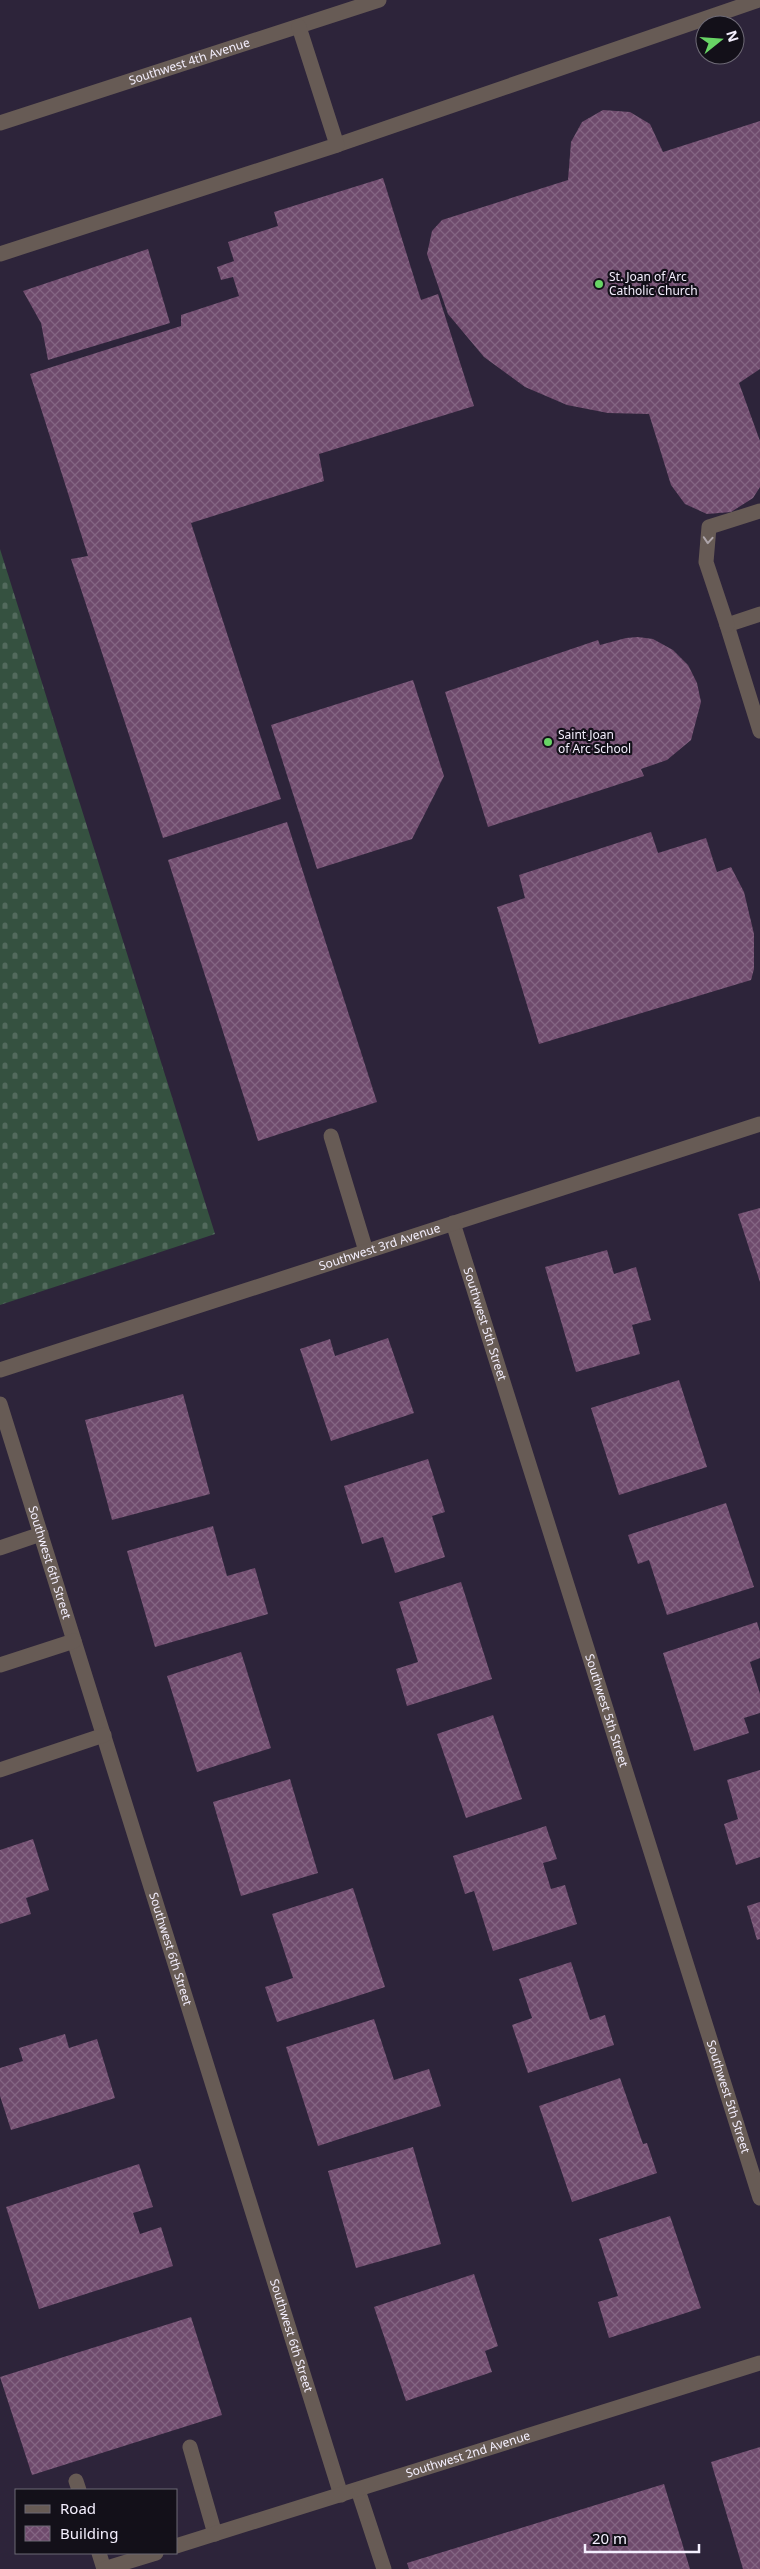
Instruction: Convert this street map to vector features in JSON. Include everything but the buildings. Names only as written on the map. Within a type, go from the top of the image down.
[{"type":"street","name":"Southwest 4th Avenue","points":[[0,123],[299,27],[362,3],[379,0]]},
{"type":"street","points":[[0,254],[338,145],[759,0]]},
{"type":"street","points":[[299,27],[338,145]]},
{"type":"street","points":[[760,511],[709,527],[706,562],[760,731]]},
{"type":"street","points":[[727,626],[760,614]]},
{"type":"street","name":"Southwest 3rd Avenue","points":[[0,1370],[760,1124]]},
{"type":"street","points":[[330,1136],[366,1251]]},
{"type":"street","name":"Southwest 5th Street","points":[[453,1224],[760,2198]]},
{"type":"street","name":"Southwest 6th Street","points":[[0,1404],[341,2495]]},
{"type":"street","points":[[0,1548],[41,1534]]},
{"type":"street","points":[[0,1665],[74,1641]]},
{"type":"street","points":[[0,1770],[104,1735]]},
{"type":"street","name":"Southwest 2nd Avenue","points":[[178,2545],[760,2363]]},
{"type":"street","points":[[190,2447],[215,2534]]},
{"type":"street","points":[[358,2490],[384,2569]]},
{"type":"street","points":[[99,2554],[104,2569],[153,2554]]},
{"type":"green space","points":[[0,549],[215,1234],[0,1305]]},
{"type":"place","name":"St. Joan of Arc Catholic Church","points":[[599,284]]},
{"type":"place","name":"Saint Joan of Arc School","points":[[548,742]]}]
